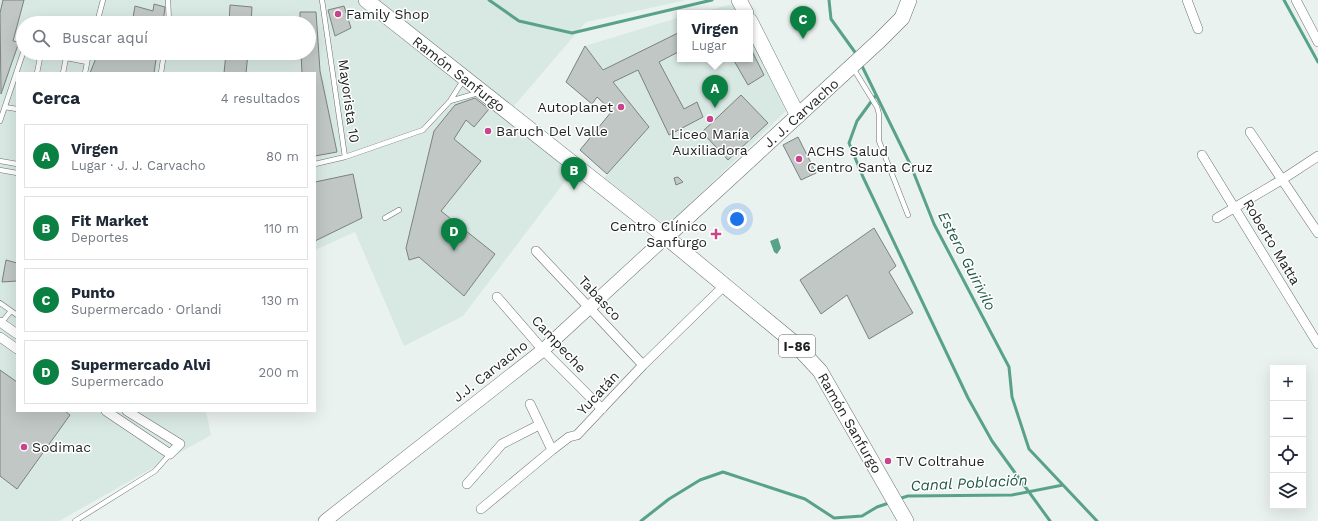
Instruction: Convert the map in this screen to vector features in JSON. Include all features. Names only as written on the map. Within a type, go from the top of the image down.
[{"type":"main road","name":"Ramón Sanfurgo","points":[[366,0],[666,236],[793,342],[820,371],[846,420],[906,521]]},
{"type":"main road","points":[[739,0],[744,10]]},
{"type":"main road","name":"J. J. Carvacho","points":[[666,236],[879,41],[902,18],[909,0]]},
{"type":"main road","points":[[753,27],[798,116]]},
{"type":"main road","name":"J.J. Carvacho","points":[[325,521],[543,350],[666,236]]},
{"type":"street","points":[[1187,0],[1198,29]]},
{"type":"street","points":[[1296,0],[1318,42]]},
{"type":"street","points":[[1250,132],[1318,233]]},
{"type":"street","name":"Roberto Matta","points":[[1202,154],[1318,344]]},
{"type":"street","points":[[1217,218],[1235,209],[1318,156]]},
{"type":"street","name":"Tabasco","points":[[536,251],[643,365]]},
{"type":"street","name":"Yucatán","points":[[481,509],[552,450],[569,437],[577,435],[643,365],[726,285]]},
{"type":"street","name":"Campeche","points":[[497,297],[543,350],[602,409]]},
{"type":"street","points":[[0,323],[16,333]]},
{"type":"street","points":[[0,337],[16,348]]},
{"type":"street","points":[[530,404],[552,450]]},
{"type":"street","points":[[107,412],[170,454],[180,444],[129,412]]},
{"type":"street","points":[[467,484],[502,444],[539,425]]},
{"type":"lane","points":[[99,16],[103,0]]},
{"type":"lane","points":[[168,0],[169,16]]},
{"type":"lane","name":"Mayorista 10","points":[[322,0],[345,157],[423,130],[450,101],[464,78]]},
{"type":"lane","points":[[17,72],[21,60]]},
{"type":"lane","points":[[38,72],[40,60]]},
{"type":"lane","points":[[63,72],[66,60]]},
{"type":"lane","points":[[76,60],[87,62],[85,72]]},
{"type":"lane","points":[[161,72],[163,60]]},
{"type":"lane","points":[[854,65],[877,107],[879,114],[879,141],[908,215]]},
{"type":"lane","points":[[0,121],[16,74]]},
{"type":"lane","points":[[450,101],[482,92]]},
{"type":"lane","points":[[5,107],[16,109]]},
{"type":"lane","points":[[316,164],[345,157]]},
{"type":"lane","points":[[0,160],[16,164]]},
{"type":"lane","points":[[0,170],[16,172]]},
{"type":"lane","points":[[385,218],[399,210]]},
{"type":"lane","points":[[0,303],[16,314]]},
{"type":"lane","points":[[0,323],[11,311]]},
{"type":"lane","points":[[75,521],[155,471],[170,454]]},
{"type":"shaded area","points":[[0,0],[686,0],[586,22],[514,106],[581,160],[463,316],[404,346],[355,232],[316,250],[316,72],[16,72],[16,412],[206,412],[211,435],[59,521],[0,521]]},
{"type":"shaded area","points":[[733,4],[736,10],[709,10]]},
{"type":"shaded area","name":"Liceo María Auxiliadora","points":[[677,18],[677,62],[753,62],[753,44],[786,111],[667,226],[604,178],[649,127],[585,46]]},
{"type":"shaded area","points":[[778,238],[781,248],[777,254],[774,252],[770,241]]},
{"type":"building","points":[[3,0],[24,0],[20,16],[16,16],[16,30],[13,41],[16,42],[16,51],[1,94],[0,13]]},
{"type":"building","points":[[154,4],[165,7],[164,16],[133,16],[135,6],[153,11]]},
{"type":"building","points":[[230,5],[252,7],[251,16],[229,16]]},
{"type":"building","points":[[344,6],[351,28],[335,36],[328,10]]},
{"type":"building","points":[[300,12],[316,12],[320,71],[337,152],[316,156],[316,72],[302,72],[301,60],[316,60],[316,16],[300,16]]},
{"type":"building","points":[[677,33],[677,53],[659,62],[684,109],[697,102],[703,117],[669,135],[638,70],[613,82],[649,127],[607,174],[580,150],[612,111],[597,97],[592,104],[566,82],[585,46],[603,70]]},
{"type":"building","points":[[753,53],[764,75],[748,85],[735,62],[753,62]]},
{"type":"building","points":[[95,60],[156,60],[154,72],[90,72]]},
{"type":"building","points":[[225,60],[247,60],[246,72],[224,72]]},
{"type":"building","points":[[741,95],[768,123],[728,160],[702,132]]},
{"type":"building","points":[[475,98],[489,109],[474,127],[466,120],[454,139],[481,161],[441,211],[495,254],[464,296],[419,257],[409,260],[406,248],[434,131],[455,105]]},
{"type":"building","name":"ACHS Salud Centro Santa Cruz","points":[[798,137],[816,173],[801,180],[783,145]]},
{"type":"building","points":[[353,174],[362,218],[316,241],[316,182]]},
{"type":"building","points":[[678,177],[683,182],[676,185],[674,178]]},
{"type":"building","points":[[874,228],[896,266],[889,272],[913,313],[869,339],[847,295],[821,314],[800,280]]},
{"type":"building","points":[[6,260],[16,263],[16,281],[2,282]]},
{"type":"building","name":"Sodimac","points":[[0,370],[16,381],[16,412],[66,412],[70,415],[17,489],[0,476]]},
{"type":"waterway","points":[[489,0],[519,21],[572,33],[712,0]]},
{"type":"waterway","name":"Estero Guirivilo","points":[[829,0],[831,19],[857,55]]},
{"type":"waterway","points":[[1284,0],[1318,62]]},
{"type":"waterway","name":"Estero Guirivilo","points":[[861,64],[911,166],[934,224],[1009,367],[1012,397],[1029,449],[1097,521]]},
{"type":"waterway","points":[[876,95],[857,121],[849,143],[863,177],[968,398],[992,441],[1050,521]]},
{"type":"waterway","name":"Canal Población","points":[[641,521],[669,499],[700,480],[723,472],[805,499],[834,518],[862,516],[877,507],[889,503]]},
{"type":"waterway","name":"Canal Población","points":[[898,499],[908,496],[1012,495],[1063,485]]},
{"type":"place","name":"Family Shop","points":[[338,14]]},
{"type":"place","name":"Punto","points":[[803,39]]},
{"type":"place","name":"Autoplanet","points":[[621,107]]},
{"type":"place","name":"Virgen","points":[[715,108]]},
{"type":"place","name":"Liceo María Auxiliadora","points":[[710,119]]},
{"type":"place","name":"Baruch Del Valle","points":[[488,131]]},
{"type":"place","name":"ACHS Salud Centro Santa Cruz","points":[[799,159]]},
{"type":"place","name":"Fit Market","points":[[574,190]]},
{"type":"place","name":"Centro Clínico Sanfurgo","points":[[716,234]]},
{"type":"place","name":"Supermercado Alvi","points":[[454,251]]},
{"type":"place","name":"Sodimac","points":[[24,447]]},
{"type":"place","name":"TV Coltrahue","points":[[888,461]]}]
